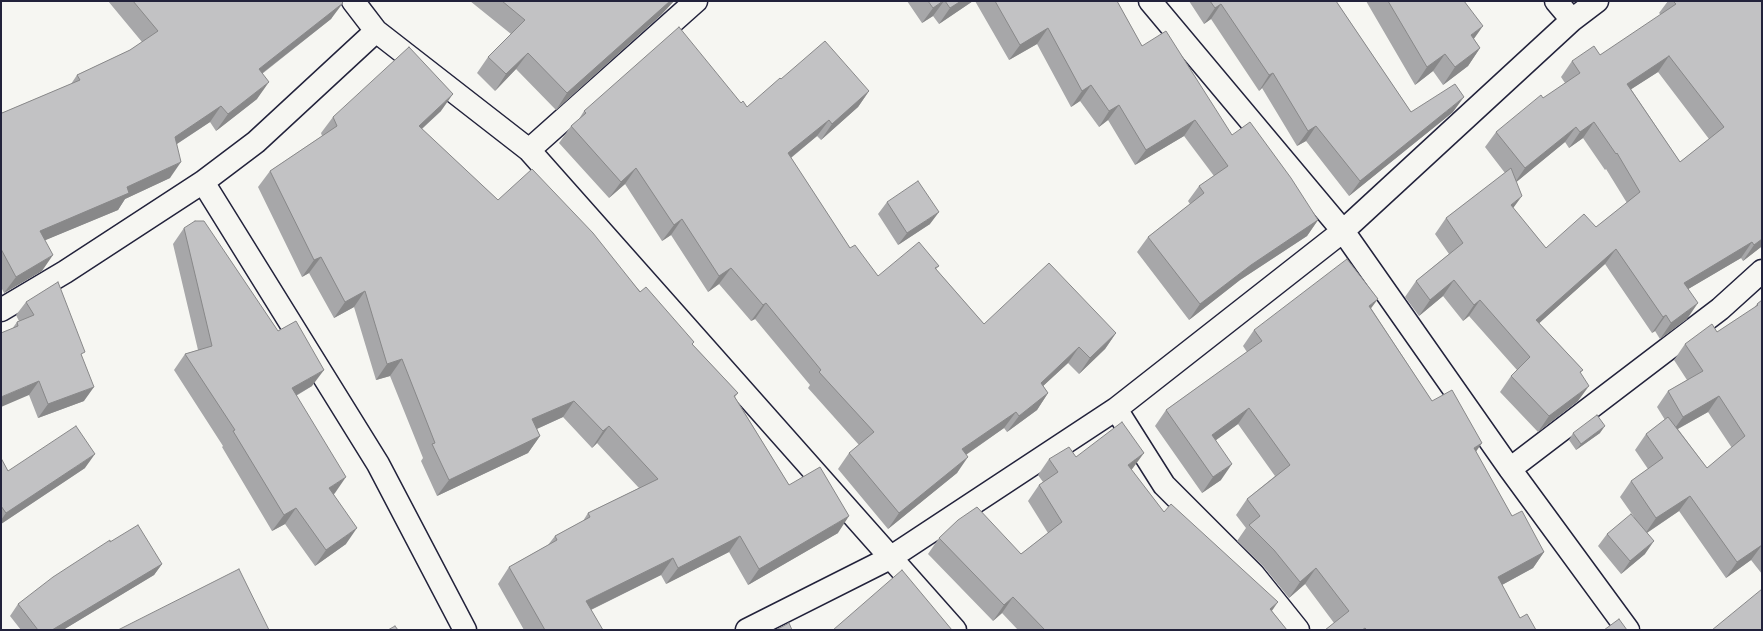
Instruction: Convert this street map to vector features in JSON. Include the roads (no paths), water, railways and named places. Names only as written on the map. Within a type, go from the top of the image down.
[{"type":"street","points":[[353,1],[376,31],[529,150],[955,630]]},
{"type":"street","points":[[529,150],[696,1]]},
{"type":"street","points":[[1150,1],[1343,232],[1510,469],[1628,630]]},
{"type":"street","points":[[1556,1],[1572,20]]},
{"type":"street","points":[[747,630],[890,558],[1116,409],[1343,232],[1572,20],[1597,1]]},
{"type":"street","points":[[1,310],[65,272],[203,182],[256,142],[376,31]]},
{"type":"street","points":[[203,182],[378,464],[465,630]]},
{"type":"street","points":[[1510,469],[1720,309],[1762,271]]},
{"type":"street","points":[[1116,409],[1164,485],[1253,574],[1298,630]]}]
